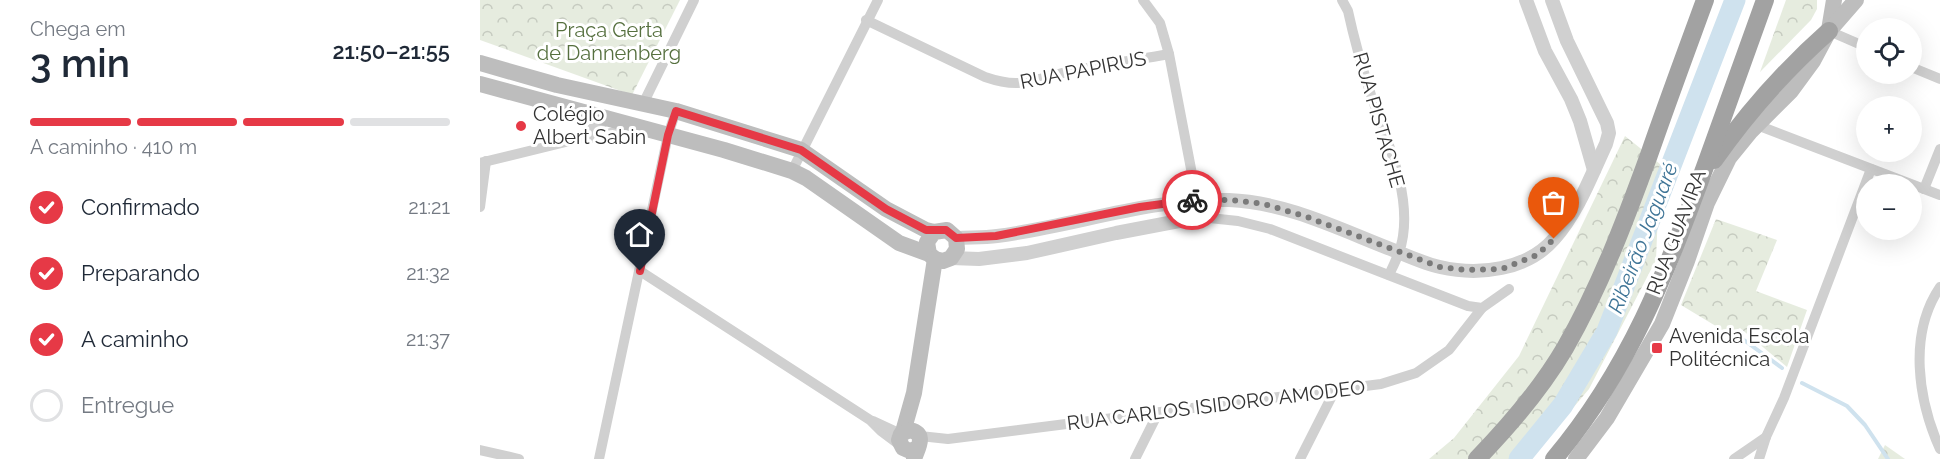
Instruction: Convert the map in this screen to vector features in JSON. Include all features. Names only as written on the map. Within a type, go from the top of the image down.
[{"type":"highway","points":[[1477,459],[1506,429],[1536,392],[1586,309],[1626,220],[1705,0]]},
{"type":"highway","points":[[1554,459],[1602,393],[1628,351],[1660,285],[1701,179],[1765,0]]},
{"type":"highway","points":[[1701,179],[1724,145],[1770,89],[1805,52],[1829,31]]},
{"type":"main road","points":[[1829,31],[1834,0]]},
{"type":"main road","points":[[1829,31],[1856,0]]},
{"type":"main road","name":"RUA GUAVIRA","points":[[1576,459],[1607,418],[1662,324],[1716,182],[1729,158],[1757,125],[1791,91],[1813,61],[1829,31]]},
{"type":"main road","points":[[480,63],[557,84],[676,111],[801,150],[886,209],[926,230],[934,232],[946,230],[956,238],[957,249],[939,257],[899,243],[792,171],[724,150],[480,84]]},
{"type":"main road","points":[[633,126],[643,104]]},
{"type":"main road","points":[[909,444],[914,393],[939,257],[927,242],[934,232]]},
{"type":"street","points":[[643,104],[694,0]]},
{"type":"street","points":[[792,171],[878,0]]},
{"type":"street","points":[[1143,0],[1160,23],[1169,54],[1200,217]]},
{"type":"street","name":"RUA PISTACHE","points":[[1342,0],[1348,11],[1371,93],[1393,157],[1405,211],[1404,236],[1400,253],[1389,275]]},
{"type":"street","points":[[1526,0],[1545,51],[1571,99],[1594,170]]},
{"type":"street","points":[[956,238],[996,236],[1140,207],[1197,200],[1231,200],[1264,204],[1307,217],[1440,267],[1467,270],[1502,269],[1537,255],[1554,239],[1573,214],[1609,133],[1607,123],[1567,41],[1552,0]]},
{"type":"street","name":"RUA PAPIRUS","points":[[867,20],[1003,83],[1026,83],[1065,72],[1169,54]]},
{"type":"street","points":[[1829,31],[1856,43]]},
{"type":"street","points":[[1922,72],[1940,79]]},
{"type":"street","points":[[599,459],[668,135],[676,111]]},
{"type":"street","points":[[582,138],[596,125],[611,119]]},
{"type":"street","points":[[1757,125],[1940,195]]},
{"type":"street","points":[[480,207],[483,162],[582,138],[595,138],[633,126]]},
{"type":"street","points":[[1924,189],[1940,149]]},
{"type":"street","points":[[1759,459],[1871,168]]},
{"type":"street","points":[[1129,230],[1138,220],[1140,207]]},
{"type":"street","points":[[939,257],[979,259],[1027,253],[1200,217],[1238,221],[1270,229],[1461,304],[1482,308]]},
{"type":"street","name":"RUA CARLOS ISIDORO AMODEO","points":[[640,271],[909,444],[1381,384],[1416,373],[1449,350],[1482,308],[1509,289]]},
{"type":"street","points":[[1940,287],[1927,311],[1920,358],[1922,390],[1931,426],[1940,449]]},
{"type":"street","points":[[1300,459],[1335,390]]},
{"type":"street","points":[[1135,459],[1158,413]]},
{"type":"street","points":[[1734,459],[1766,437]]},
{"type":"street","points":[[480,450],[519,459]]},
{"type":"green space","name":"Praça Gerta de Dannenberg","points":[[480,0],[680,0],[632,95],[480,40]]},
{"type":"green space","points":[[1786,0],[1817,0],[1817,9],[1811,20],[1760,72]]},
{"type":"green space","points":[[1625,136],[1660,164],[1656,260],[1589,389],[1530,459],[1429,459],[1454,438],[1519,356]]},
{"type":"green space","points":[[1716,219],[1777,240],[1756,291],[1807,310],[1787,367],[1740,328],[1729,334],[1681,305]]},
{"type":"green space","points":[[1885,445],[1905,459],[1878,459]]},
{"type":"waterway","name":"Ribeirão Jaguaré","points":[[1519,459],[1563,405],[1607,331],[1735,0]]},
{"type":"waterway","points":[[1733,332],[1782,368]]},
{"type":"waterway","points":[[1802,383],[1847,406],[1865,425],[1888,459]]},
{"type":"way so far","points":[[1192,200],[1231,200],[1264,204],[1307,217],[1440,267],[1467,270],[1502,269],[1537,255],[1554,239]]},
{"type":"place","name":"Colégio Albert Sabin","points":[[521,126]]},
{"type":"place","name":"Avenida Escola Politécnica","points":[[1657,348]]},
{"type":"route","points":[[640,271],[668,135],[676,111],[801,150],[886,209],[926,230],[934,232],[946,230],[956,238],[996,236],[1140,207],[1192,200]]}]
